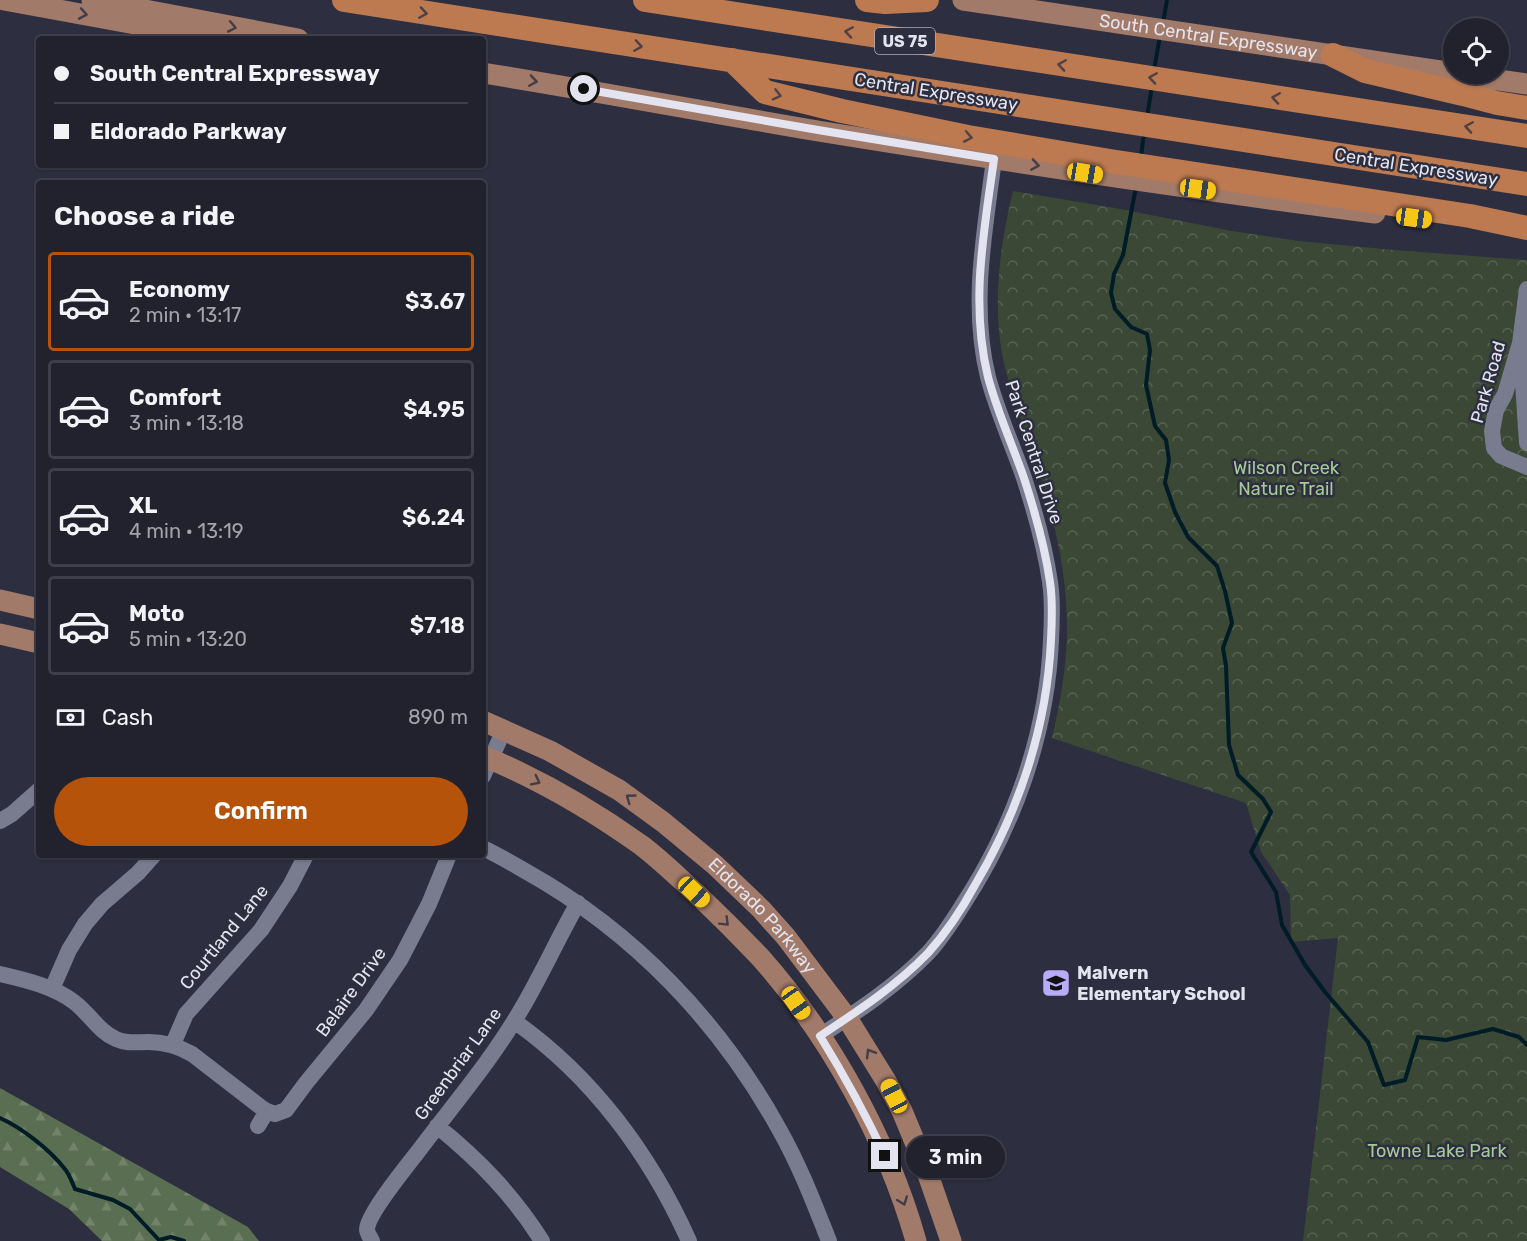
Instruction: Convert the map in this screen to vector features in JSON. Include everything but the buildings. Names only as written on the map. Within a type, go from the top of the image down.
[{"type":"highway","name":"Central Expressway","points":[[344,0],[1527,184]]},
{"type":"highway","name":"US 75","points":[[645,0],[1527,136]]},
{"type":"highway","points":[[867,0],[885,2],[927,0]]},
{"type":"highway","points":[[1333,55],[1365,71],[1497,103],[1527,108]]},
{"type":"highway","points":[[732,60],[765,92],[1108,169],[1470,216],[1527,228]]},
{"type":"main road","points":[[4,0],[201,36]]},
{"type":"main road","points":[[92,0],[282,36]]},
{"type":"main road","name":"South Central Expressway","points":[[963,0],[1063,8],[1141,27],[1443,71]]},
{"type":"main road","points":[[486,74],[994,159],[1108,169]]},
{"type":"main road","name":"South Central Expressway","points":[[1509,81],[1527,84]]},
{"type":"main road","points":[[1159,176],[1527,233]]},
{"type":"main road","points":[[20,604],[6,635],[36,642]]},
{"type":"main road","name":"Eldorado Parkway","points":[[486,722],[550,751],[618,790],[663,822],[715,865],[761,909],[786,937],[848,1018],[886,1081],[902,1111],[925,1166],[951,1241]]},
{"type":"main road","name":"Eldorado Parkway","points":[[486,764],[543,785],[579,805],[642,846],[725,921],[760,958],[820,1036],[845,1076],[885,1156],[899,1189],[916,1241]]},
{"type":"main road","points":[[642,846],[663,822]]},
{"type":"street","name":"Park Central Drive","points":[[820,1036],[882,994],[908,973],[929,951],[968,898],[1006,826],[1031,759],[1042,714],[1051,646],[1050,584],[1034,509],[988,377],[979,314],[979,279],[994,159]]},
{"type":"street","name":"Park Road","points":[[1527,289],[1520,343],[1505,394],[1496,410],[1492,431],[1494,448],[1502,456],[1527,467]]},
{"type":"street","points":[[1520,343],[1527,443]]},
{"type":"street","points":[[486,762],[504,730]]},
{"type":"street","points":[[0,821],[12,814],[36,793]]},
{"type":"street","points":[[486,850],[578,903],[627,941],[669,980],[707,1022],[744,1072],[780,1130],[829,1241]]},
{"type":"street","points":[[52,989],[69,950],[85,924],[102,904],[138,873],[151,858]]},
{"type":"street","name":"Courtland Lane","points":[[173,1044],[186,1014],[261,930],[290,886],[304,858]]},
{"type":"street","name":"Belaire Drive","points":[[173,1044],[192,1054],[262,1119],[286,1110],[366,1010],[400,960],[429,904],[448,858]]},
{"type":"street","name":"Greenbriar Lane","points":[[372,1241],[367,1232],[370,1220],[388,1191],[476,1077],[514,1021],[578,903]]},
{"type":"street","points":[[0,974],[52,989],[74,1002],[104,1031],[117,1040],[132,1043],[173,1044]]},
{"type":"street","points":[[514,1021],[537,1038],[579,1076],[617,1120],[647,1162],[676,1212],[689,1241]]},
{"type":"street","points":[[437,1126],[468,1151],[501,1184],[530,1221],[542,1241]]},
{"type":"green space","name":"Wilson Creek Nature Trail","points":[[1013,191],[1299,241],[1527,260],[1527,1241],[1303,1241],[1338,938],[1291,942],[1290,895],[1261,852],[1246,803],[1052,738],[1062,686],[1067,635],[1063,570],[1055,527],[1043,485],[1006,372],[998,321],[1000,265]]},
{"type":"green space","points":[[0,1088],[248,1227],[259,1241],[102,1241],[69,1209],[0,1167]]},
{"type":"waterway","points":[[1163,23],[1167,0]]},
{"type":"waterway","points":[[1154,70],[1160,36]]},
{"type":"waterway","points":[[1147,117],[1152,86]]},
{"type":"waterway","points":[[1141,156],[1144,134]]},
{"type":"waterway","points":[[1136,187],[1123,255],[1114,274],[1111,293],[1115,309],[1131,327],[1147,334],[1150,350],[1146,385],[1155,426],[1166,440],[1169,460],[1165,483],[1175,512],[1188,537],[1217,566],[1225,591],[1232,623],[1223,648],[1226,666],[1229,745],[1238,775],[1263,799],[1271,812],[1251,852],[1276,892],[1282,925],[1305,965],[1368,1042],[1384,1085],[1405,1080],[1418,1037],[1446,1040],[1493,1029],[1519,1037],[1527,1045]]},
{"type":"waterway","points":[[0,1118],[26,1133],[51,1154],[67,1172],[75,1189],[113,1200],[130,1209],[159,1240],[171,1237],[184,1241]]},
{"type":"place","name":"Malvern Elementary School","points":[[1056,983]]},
{"type":"route","points":[[584,89],[994,159],[979,279],[982,347],[990,381],[1024,479],[1044,551],[1050,584],[1052,616],[1049,674],[1031,759],[1020,791],[989,862],[968,898],[929,951],[908,973],[882,994],[820,1036],[845,1076],[885,1156]]},
{"type":"park label","name":"Towne Lake Park","points":[[1437,1151]]}]
